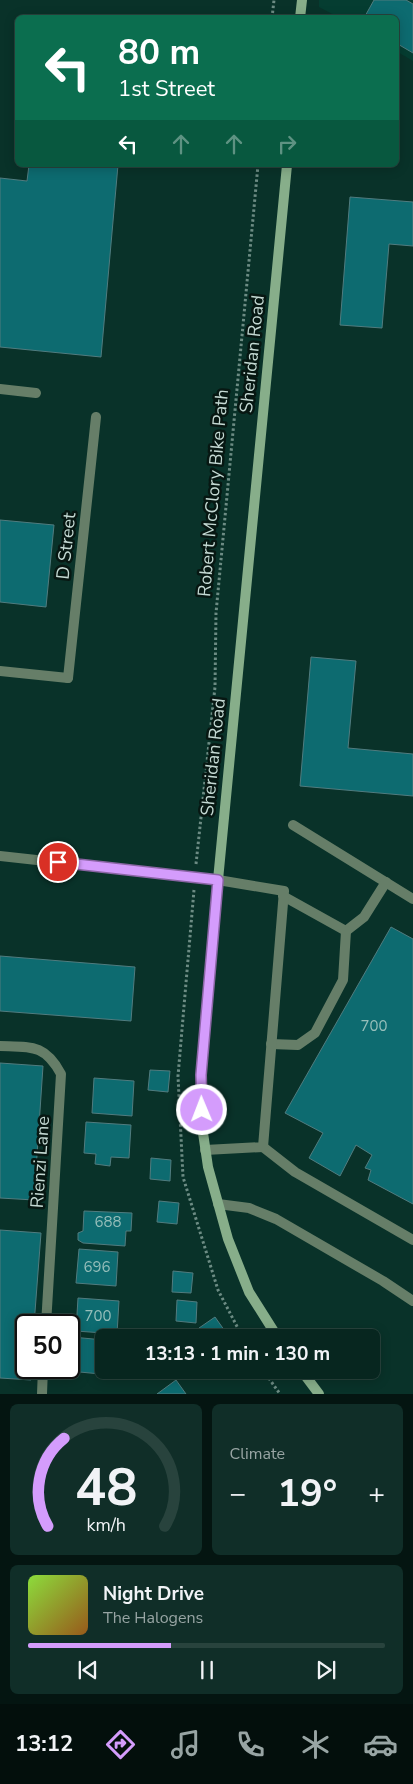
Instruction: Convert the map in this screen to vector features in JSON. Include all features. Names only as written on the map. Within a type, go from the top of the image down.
[{"type":"main road","points":[[300,15],[302,0]]},
{"type":"main road","name":"Sheridan Road","points":[[272,1329],[249,1292],[228,1239],[218,1204],[205,1150],[202,1126],[201,1075],[287,167]]},
{"type":"main road","points":[[308,1379],[319,1394]]},
{"type":"street","points":[[0,389],[36,393]]},
{"type":"street","name":"D Street","points":[[0,671],[68,678],[96,417]]},
{"type":"street","points":[[293,825],[413,899]]},
{"type":"street","points":[[0,856],[218,880],[284,892],[263,1148]]},
{"type":"street","points":[[271,1044],[298,1045],[316,1033],[343,980],[346,931],[364,917],[386,882]]},
{"type":"street","points":[[283,896],[346,931]]},
{"type":"street","name":"Rienzi Lane","points":[[0,1046],[32,1047],[46,1054],[56,1064],[62,1074],[47,1314]]},
{"type":"street","points":[[205,1150],[263,1148],[295,1172],[413,1240]]},
{"type":"street","points":[[218,1204],[249,1208],[276,1219],[383,1281],[413,1301]]},
{"type":"street","points":[[42,1394],[43,1379]]},
{"type":"path","points":[[272,15],[274,0]]},
{"type":"path","name":"Robert McClory Bike Path","points":[[201,823],[215,687],[216,614],[258,167]]},
{"type":"path","points":[[269,1379],[280,1394]]},
{"type":"shaded area","points":[[319,0],[413,0],[413,61],[399,53],[399,15],[334,15],[319,7]]},
{"type":"building","points":[[374,0],[406,0],[413,4],[413,53],[399,45],[399,15],[366,15]]},
{"type":"building","points":[[29,167],[118,167],[101,357],[0,347],[0,178],[27,181]]},
{"type":"building","points":[[350,197],[413,202],[413,246],[389,244],[382,328],[340,325]]},
{"type":"building","points":[[0,520],[54,525],[46,607],[0,602]]},
{"type":"building","points":[[311,657],[356,661],[348,748],[413,754],[413,796],[300,786]]},
{"type":"building","points":[[391,927],[413,939],[413,1204],[368,1180],[371,1170],[365,1168],[372,1155],[356,1145],[340,1176],[309,1158],[323,1133],[285,1113]]},
{"type":"building","points":[[0,956],[135,967],[131,1021],[0,1011]]},
{"type":"building","points":[[0,1063],[43,1066],[34,1200],[0,1198]]},
{"type":"building","points":[[150,1070],[170,1071],[168,1092],[148,1090]]},
{"type":"building","points":[[94,1078],[134,1081],[132,1116],[92,1113]]},
{"type":"building","points":[[86,1122],[131,1125],[129,1158],[111,1157],[110,1166],[95,1164],[96,1154],[84,1153]]},
{"type":"building","points":[[151,1158],[171,1160],[170,1181],[150,1179]]},
{"type":"building","points":[[159,1201],[179,1203],[177,1224],[157,1222]]},
{"type":"building","points":[[84,1211],[132,1213],[131,1231],[126,1231],[125,1246],[83,1243],[78,1240],[78,1233],[83,1231]]},
{"type":"building","points":[[0,1230],[41,1233],[35,1314],[15,1314],[15,1379],[0,1378]]},
{"type":"building","points":[[79,1249],[118,1252],[116,1286],[76,1283]]},
{"type":"building","points":[[173,1271],[193,1273],[191,1293],[172,1292]]},
{"type":"building","points":[[78,1298],[119,1301],[117,1329],[95,1329],[95,1332],[80,1331],[80,1314],[77,1314]]},
{"type":"building","points":[[177,1300],[197,1302],[196,1323],[176,1321]]},
{"type":"building","points":[[215,1317],[223,1329],[200,1329]]},
{"type":"building","points":[[80,1338],[95,1339],[95,1373],[80,1372]]},
{"type":"building","points":[[176,1380],[186,1394],[157,1394]]},
{"type":"route","points":[[58,862],[218,880],[201,1075],[202,1110]]}]
